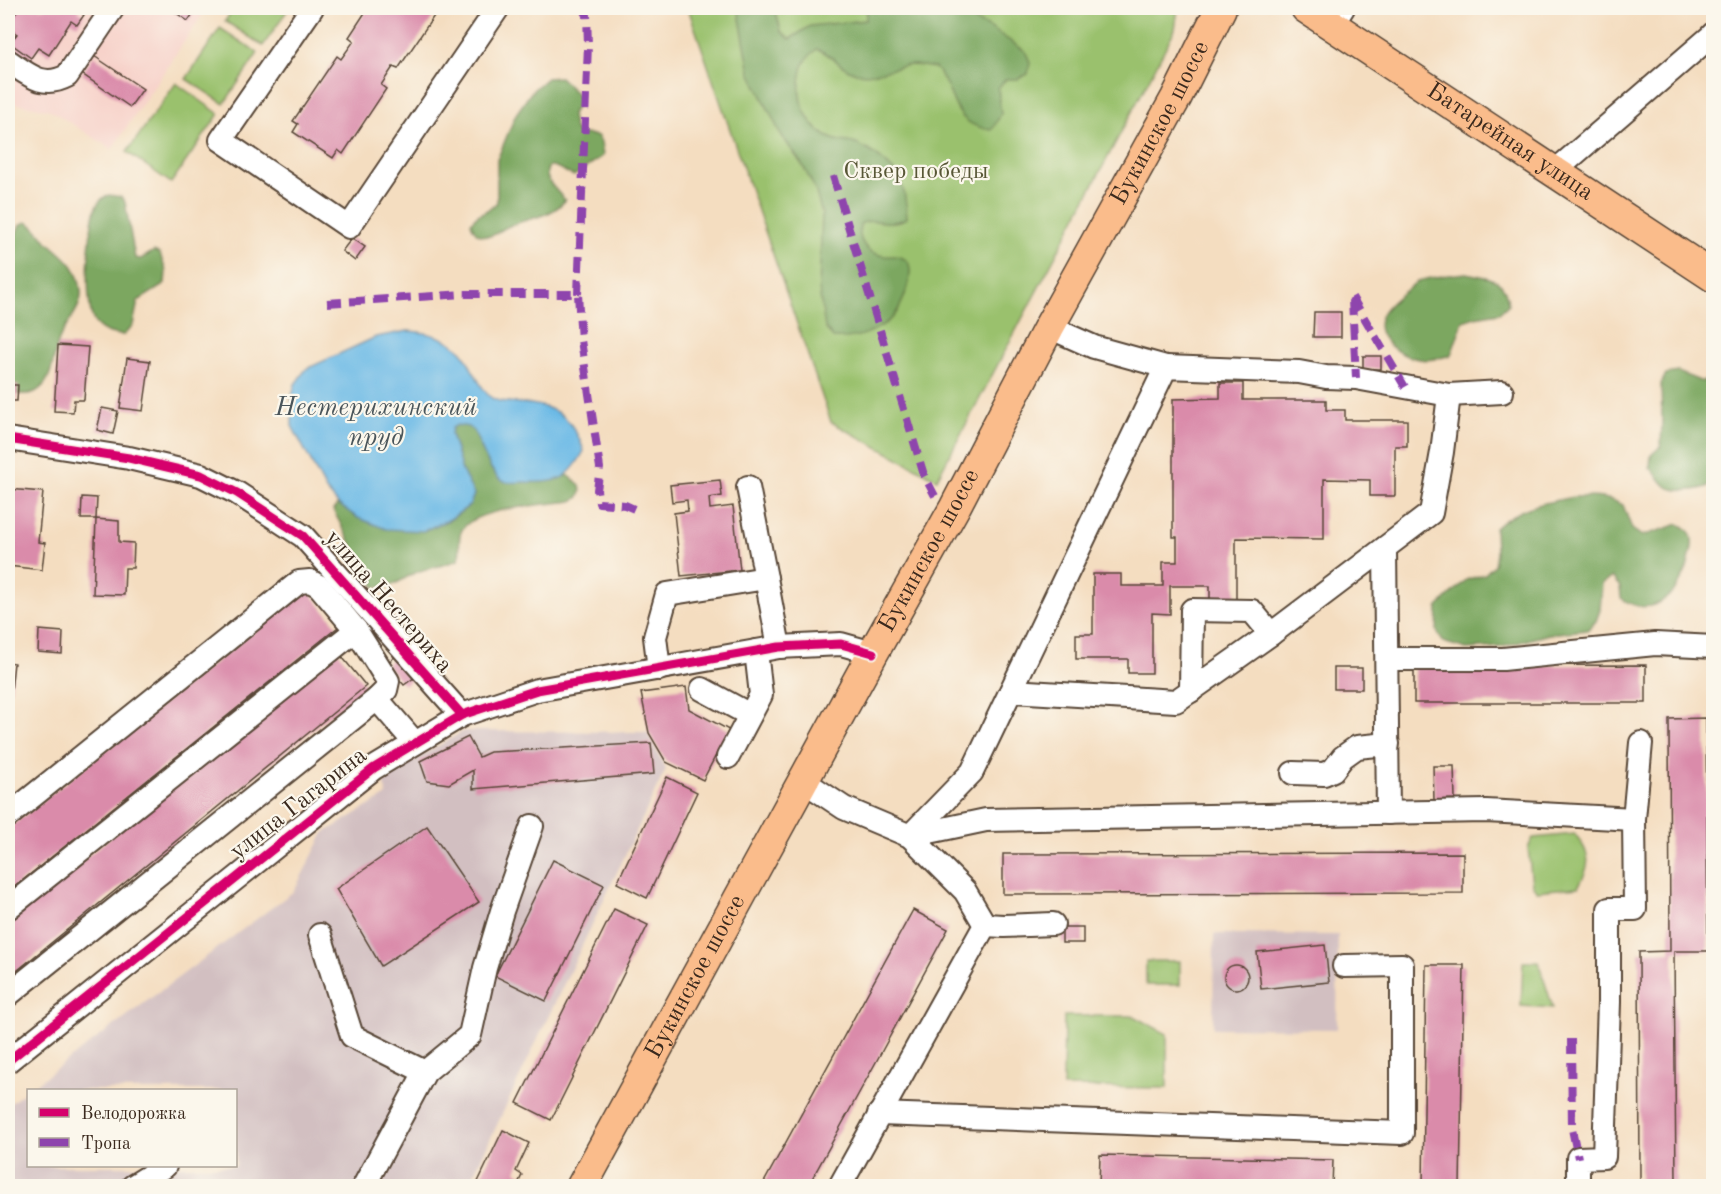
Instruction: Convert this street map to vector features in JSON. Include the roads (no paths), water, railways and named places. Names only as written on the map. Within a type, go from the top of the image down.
[{"type":"main road","name":"Букинское шоссе","points":[[582,1186],[955,507],[1049,327],[1176,98],[1221,8]]},
{"type":"main road","name":"Батарейная улица","points":[[1306,8],[1338,16],[1554,172],[1713,277]]},
{"type":"street","points":[[8,61],[36,80],[48,82],[67,76],[113,8]]},
{"type":"street","points":[[312,8],[221,140],[349,227],[498,8]]},
{"type":"street","points":[[1554,172],[1713,33]]},
{"type":"street","points":[[1049,327],[1094,347],[1166,367],[1299,372],[1326,377],[1356,378],[1449,395],[1502,392]]},
{"type":"street","points":[[910,836],[972,772],[1166,367]]},
{"type":"street","points":[[1012,691],[1176,701],[1191,691],[1431,513],[1449,395]]},
{"type":"street","name":"улица Нестериха","points":[[8,439],[129,458],[191,472],[237,493],[303,536],[462,715]]},
{"type":"street","points":[[748,487],[779,647]]},
{"type":"street","points":[[1385,548],[1388,813]]},
{"type":"street","points":[[659,669],[655,637],[667,594],[766,578]]},
{"type":"street","points":[[8,816],[299,582],[310,581],[319,586],[356,630],[388,681],[386,690],[377,699],[8,996]]},
{"type":"street","points":[[1191,691],[1192,610],[1252,611],[1270,634]]},
{"type":"street","points":[[8,908],[356,630]]},
{"type":"street","name":"улица Гагарина","points":[[8,1061],[374,768],[462,715],[537,690],[779,647],[841,644],[873,653]]},
{"type":"street","points":[[1387,659],[1503,659],[1655,644],[1713,647]]},
{"type":"street","points":[[728,757],[761,695],[756,651]]},
{"type":"street","points":[[702,689],[750,715]]},
{"type":"street","points":[[377,699],[415,743]]},
{"type":"street","points":[[1578,1186],[1578,1158],[1604,1157],[1609,1002],[1609,909],[1635,909],[1634,819],[1641,743]]},
{"type":"street","points":[[1293,773],[1324,774],[1333,770],[1357,747],[1388,744]]},
{"type":"street","points":[[805,782],[844,808],[910,836],[965,891],[985,925]]},
{"type":"street","points":[[910,836],[986,820],[1486,811],[1634,819]]},
{"type":"street","points":[[364,1186],[425,1072],[470,1035],[488,956],[532,826]]},
{"type":"street","points":[[985,925],[1053,924]]},
{"type":"street","points":[[840,1186],[985,925]]},
{"type":"street","points":[[320,935],[352,1036],[425,1072]]},
{"type":"street","points":[[879,1114],[1402,1133],[1402,965],[1344,966]]},
{"type":"street","points":[[133,1186],[163,1167]]},
{"type":"water","name":"Нестерихинский пруд","points":[[408,331],[437,336],[456,347],[466,358],[487,394],[495,400],[543,406],[561,415],[574,429],[584,451],[573,469],[554,481],[503,481],[489,465],[474,431],[469,427],[457,425],[452,428],[451,434],[462,471],[474,494],[470,505],[450,519],[423,531],[386,529],[358,518],[338,504],[326,490],[292,426],[292,396],[295,384],[306,369],[376,337]]},
{"type":"park label","name":"Сквер победы","points":[[916,172]]}]
